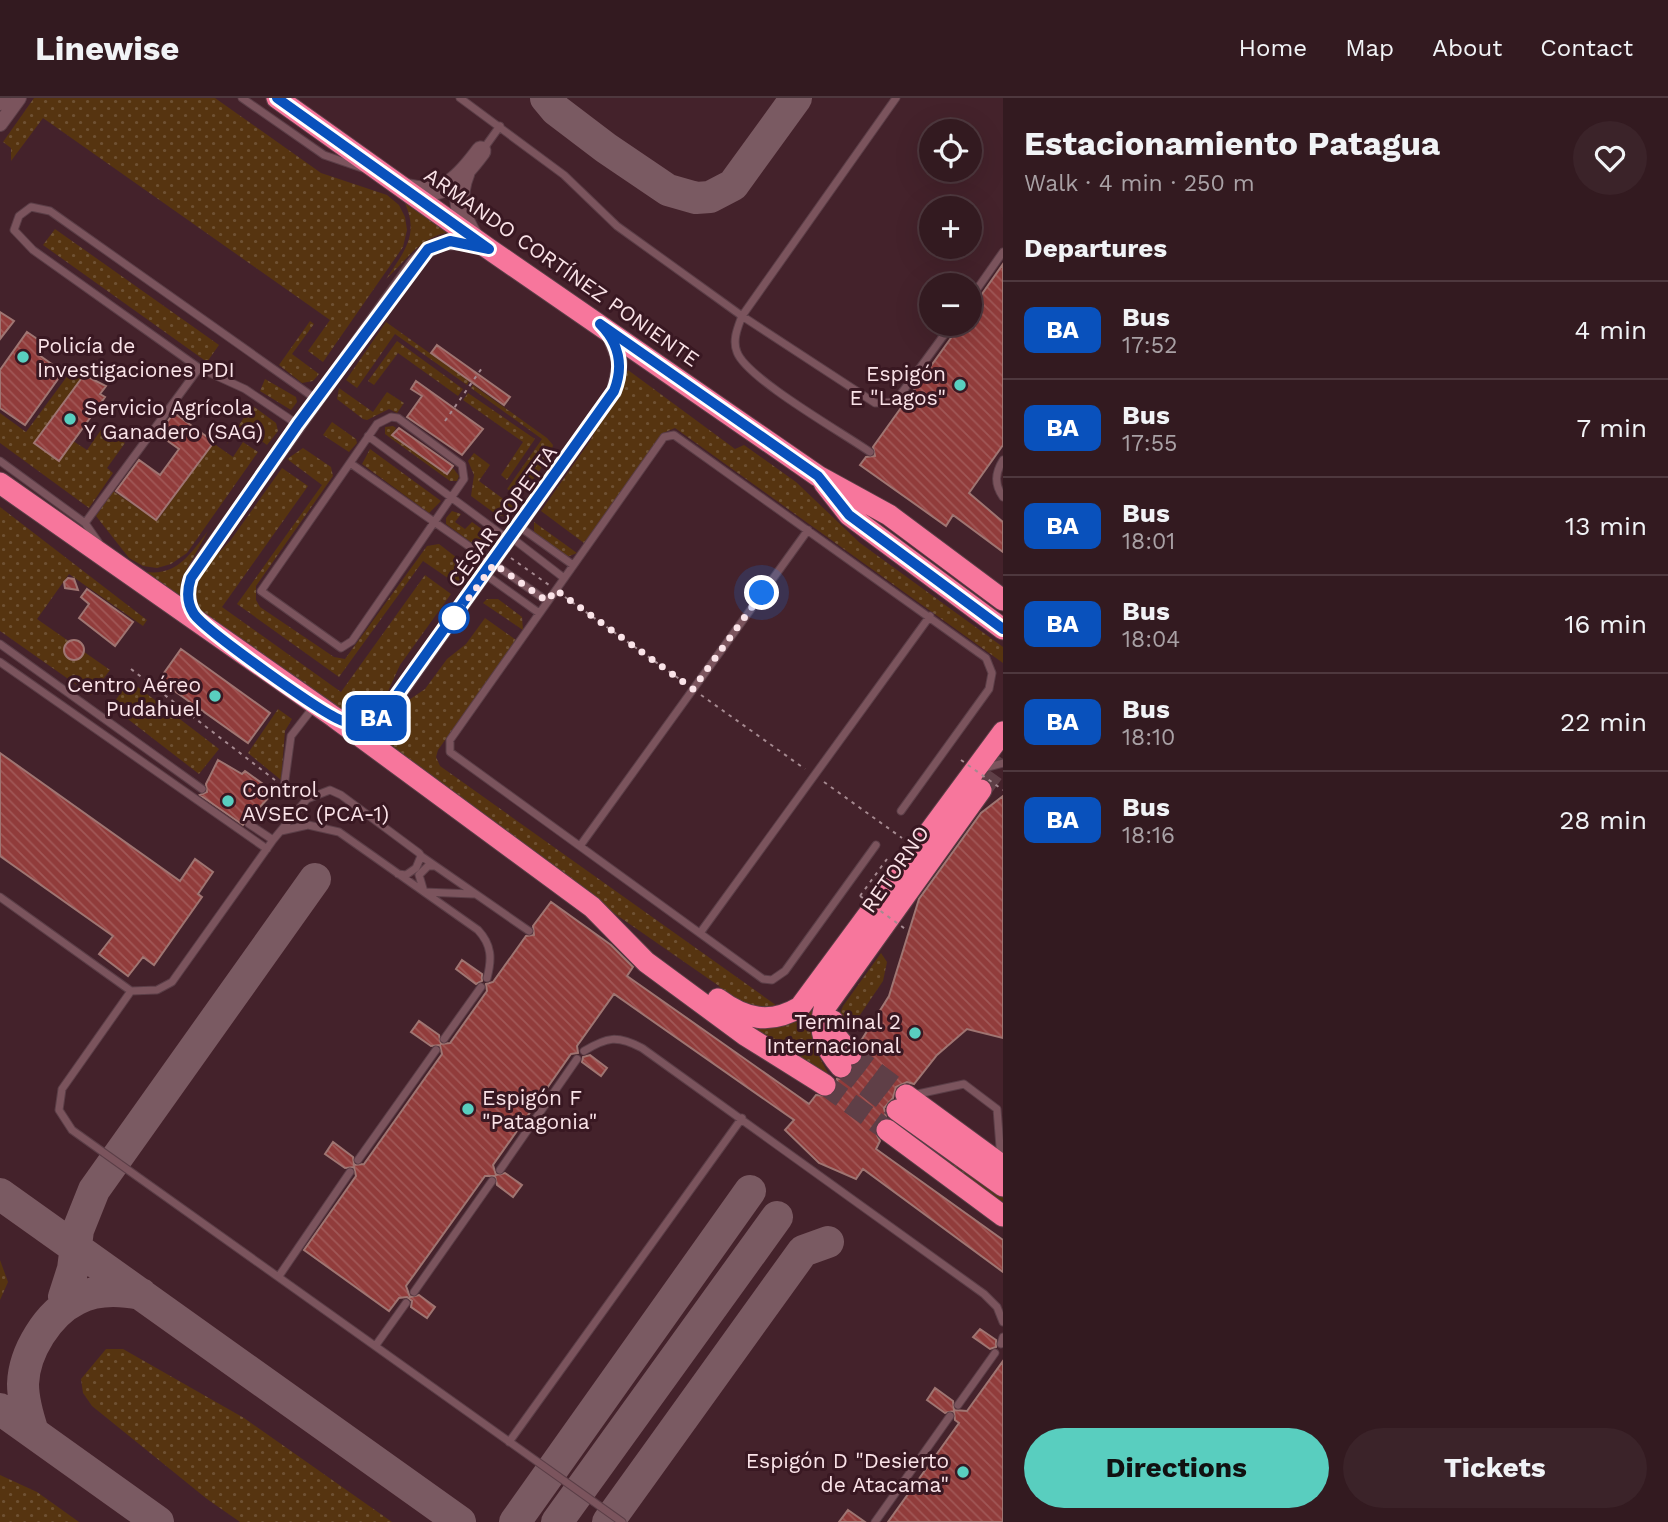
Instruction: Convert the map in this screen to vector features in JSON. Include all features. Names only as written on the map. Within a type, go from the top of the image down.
[{"type":"highway","name":"ARMANDO CORTÍNEZ PONIENTE","points":[[278,98],[409,189],[482,244],[818,476],[889,515],[1003,600]]},
{"type":"highway","name":"ARMANDO CORTÍNEZ PONIENTE","points":[[818,476],[849,515],[1003,629]]},
{"type":"highway","points":[[0,482],[114,565],[316,704],[733,1010],[762,1019],[785,1014],[800,1007],[812,995],[1003,732]]},
{"type":"highway","name":"RETORNO","points":[[846,1061],[823,1042],[821,1022],[824,1009],[849,977],[971,775]]},
{"type":"highway","points":[[592,907],[646,962],[745,1035],[825,1085]]},
{"type":"highway","points":[[904,1100],[960,1155],[1003,1172]]},
{"type":"highway","points":[[904,1100],[1003,1172]]},
{"type":"highway","points":[[887,1130],[1003,1216]]},
{"type":"street","points":[[0,124],[19,98]]},
{"type":"street","points":[[409,189],[423,193],[453,185],[481,152]]},
{"type":"street","points":[[465,173],[461,184],[460,211],[482,244]]},
{"type":"street","points":[[210,632],[190,606],[188,593],[191,578],[298,424],[428,249],[450,241],[482,244]]},
{"type":"street","name":"CÉSAR COPETTA","points":[[334,717],[358,723],[384,713],[494,569],[514,535],[614,391],[620,372],[619,354],[612,337],[600,324]]},
{"type":"lane","points":[[242,98],[324,155],[390,176]]},
{"type":"lane","points":[[870,452],[743,364],[735,347],[735,335],[742,316],[896,98]]},
{"type":"lane","points":[[465,99],[564,175],[617,226],[742,316],[865,399],[880,404],[895,401],[944,336]]},
{"type":"lane","points":[[481,152],[499,126]]},
{"type":"lane","points":[[298,424],[245,389],[199,368],[33,250],[14,230],[19,216],[32,207],[51,211],[316,399]]},
{"type":"lane","points":[[982,282],[1003,252]]},
{"type":"lane","points":[[85,523],[199,368]]},
{"type":"lane","points":[[398,418],[465,470],[464,480],[345,647],[341,648],[261,592],[368,436],[381,420],[398,418]]},
{"type":"lane","points":[[876,845],[779,977],[763,979],[455,756],[449,745],[547,601],[669,434],[986,658],[992,680],[984,696],[901,811]]},
{"type":"lane","points":[[368,436],[453,498],[514,535],[573,565]]},
{"type":"lane","points":[[1003,460],[996,475],[996,484],[1003,497]]},
{"type":"lane","points":[[0,461],[85,523],[114,565]]},
{"type":"lane","points":[[350,463],[435,522],[494,569],[539,613]]},
{"type":"lane","points":[[580,846],[808,530]]},
{"type":"lane","points":[[514,535],[564,578]]},
{"type":"lane","points":[[494,569],[547,601]]},
{"type":"lane","points":[[700,933],[930,616]]},
{"type":"lane","points":[[0,644],[202,789]]},
{"type":"lane","points":[[0,662],[267,849]]},
{"type":"lane","points":[[284,787],[291,736],[316,704]]},
{"type":"lane","points":[[137,758],[160,760]]},
{"type":"lane","points":[[160,760],[165,778]]},
{"type":"lane","points":[[971,775],[1003,763]]},
{"type":"lane","points":[[0,897],[131,991],[157,990],[172,982],[273,840],[307,799],[330,790],[341,795],[421,856],[529,932]]},
{"type":"lane","points":[[250,824],[273,840]]},
{"type":"lane","points":[[280,831],[308,825],[329,828],[424,892],[483,936],[491,958],[488,978]]},
{"type":"lane","points":[[398,874],[412,872],[421,856]]},
{"type":"lane","points":[[424,892],[419,875],[428,866],[435,866]]},
{"type":"lane","points":[[424,892],[474,894]]},
{"type":"lane","points":[[444,1038],[481,987]]},
{"type":"lane","points":[[131,991],[62,1089],[59,1110],[65,1122],[622,1522]]},
{"type":"lane","points":[[584,1051],[604,1038],[629,1041],[742,1118],[984,1294],[997,1307],[1003,1322]]},
{"type":"lane","points":[[358,1160],[436,1050]]},
{"type":"lane","points":[[500,1170],[578,1059]]},
{"type":"lane","points":[[904,1100],[964,1084],[998,1109],[1003,1172]]},
{"type":"lane","points":[[509,1442],[742,1118]]},
{"type":"lane","points":[[279,1276],[350,1172]]},
{"type":"lane","points":[[414,1292],[492,1181]]},
{"type":"lane","points":[[376,1345],[406,1303]]},
{"type":"lane","points":[[958,1405],[995,1353]]},
{"type":"lane","points":[[875,1522],[950,1416]]},
{"type":"path","points":[[445,421],[482,368]]},
{"type":"path","points":[[494,569],[511,558],[902,839]]},
{"type":"path","points":[[131,669],[284,787]]},
{"type":"path","points":[[971,775],[1003,790]]},
{"type":"path","points":[[888,858],[860,896],[908,931]]},
{"type":"shaded area","points":[[34,98],[215,98],[321,173],[387,195],[399,205],[405,217],[407,230],[403,247],[323,362],[308,351],[330,320],[43,118],[11,161],[11,148],[3,142]]},
{"type":"shaded area","points":[[401,195],[452,232],[423,243],[386,279],[405,249],[411,230],[407,208]]},
{"type":"shaded area","points":[[55,229],[219,345],[207,362],[43,245]]},
{"type":"shaded area","points":[[310,321],[314,324],[292,354],[319,374],[313,381],[302,383],[279,365]]},
{"type":"shaded area","points":[[386,322],[469,381],[467,385],[395,334],[357,388],[346,380]]},
{"type":"shaded area","points":[[397,341],[463,389],[458,396],[398,353],[374,385],[368,381]]},
{"type":"shaded area","points":[[74,367],[84,375],[34,443],[59,461],[73,441],[87,450],[103,427],[125,443],[107,468],[113,473],[89,508],[0,443],[0,413],[26,432]]},
{"type":"shaded area","points":[[628,370],[735,449],[744,445],[796,482],[860,543],[1003,647],[1003,663],[675,428],[663,433],[584,543],[541,511],[590,441]]},
{"type":"shaded area","points":[[265,379],[296,397],[297,402],[291,410],[260,391]]},
{"type":"shaded area","points":[[473,385],[553,445],[551,454],[520,498],[507,489],[542,439],[471,388]]},
{"type":"shaded area","points":[[339,388],[373,412],[387,392],[404,403],[397,413],[389,409],[367,420],[337,399]]},
{"type":"shaded area","points":[[468,393],[535,439],[507,480],[501,475],[523,442],[463,400]]},
{"type":"shaded area","points":[[249,403],[276,423],[278,431],[267,445],[241,426],[226,445],[245,416],[242,413]]},
{"type":"shaded area","points":[[332,422],[356,439],[357,443],[349,452],[323,435]]},
{"type":"shaded area","points":[[385,427],[396,428],[392,435],[448,475],[453,468],[459,476],[457,481],[450,481],[385,434]]},
{"type":"shaded area","points":[[243,442],[258,452],[187,553],[171,564],[157,568],[143,566],[129,558],[96,516],[113,491],[157,521],[213,443],[233,457]]},
{"type":"shaded area","points":[[303,448],[331,467],[333,476],[256,586],[256,600],[260,607],[334,657],[345,659],[427,546],[439,544],[466,565],[458,585],[423,561],[339,677],[237,604],[322,485],[287,459]]},
{"type":"shaded area","points":[[370,449],[441,501],[429,513],[362,464]]},
{"type":"shaded area","points":[[474,453],[490,465],[479,481],[514,507],[504,516],[497,515],[471,496],[474,475],[468,461]]},
{"type":"shaded area","points":[[282,468],[308,486],[222,607],[341,692],[425,575],[451,594],[400,665],[384,700],[363,717],[350,718],[199,614],[193,596],[199,573],[230,541]]},
{"type":"shaded area","points":[[0,507],[147,620],[143,626],[69,574],[37,619],[110,670],[91,695],[0,631]]},
{"type":"shaded area","points":[[452,511],[461,514],[455,522],[465,529],[472,522],[490,535],[485,547],[479,548],[446,524],[446,518]]},
{"type":"shaded area","points":[[534,522],[577,553],[567,557],[534,534]]},
{"type":"shaded area","points":[[208,531],[182,578],[180,599],[132,569],[146,572],[168,570],[185,559]]},
{"type":"shaded area","points":[[487,599],[498,599],[522,617],[523,630],[483,603]]},
{"type":"shaded area","points":[[485,618],[516,640],[438,750],[436,757],[440,766],[780,1008],[765,1015],[726,995],[719,986],[559,875],[380,741],[381,726],[403,704],[425,689],[447,659],[466,644]]},
{"type":"shaded area","points":[[130,681],[219,749],[199,774],[111,706]]},
{"type":"shaded area","points":[[278,709],[292,719],[285,731],[281,780],[248,753]]},
{"type":"shaded area","points":[[881,953],[887,962],[883,981],[845,1037],[839,1016],[843,1006]]},
{"type":"shaded area","points":[[815,1004],[812,1043],[830,1077],[744,1025]]},
{"type":"shaded area","points":[[906,1124],[1003,1195],[1003,1206],[902,1130]]},
{"type":"shaded area","points":[[0,1260],[8,1282],[0,1300]]},
{"type":"shaded area","points":[[106,1349],[123,1349],[244,1418],[392,1522],[240,1522],[207,1499],[92,1406],[83,1393],[81,1379]]},
{"type":"shaded area","points":[[0,1475],[37,1492],[79,1522],[0,1522]]},
{"type":"building","name":"Espigón E \"Lagos\"","points":[[1003,264],[1003,445],[969,493],[1003,522],[1003,552],[953,515],[946,526],[860,465],[866,457],[875,456],[873,447],[952,336],[982,336],[982,294]]},
{"type":"building","points":[[0,312],[14,321],[0,339]]},
{"type":"building","points":[[27,332],[46,345],[39,355],[63,372],[25,425],[0,408],[0,370]]},
{"type":"building","points":[[437,345],[510,397],[504,405],[431,353]]},
{"type":"building","name":"Servicio Agrícola Y Ganadero (SAG)","points":[[84,375],[106,386],[100,394],[105,397],[59,461],[34,443]]},
{"type":"building","points":[[416,381],[483,429],[462,455],[407,417],[422,396],[411,389]]},
{"type":"building","points":[[174,413],[214,442],[156,520],[116,491],[139,460],[160,475],[179,449],[158,434]]},
{"type":"building","points":[[399,428],[453,466],[447,474],[392,435]]},
{"type":"building","points":[[68,578],[74,579],[78,590],[65,588],[64,582]]},
{"type":"building","points":[[87,589],[133,622],[115,646],[79,618],[89,604],[81,597]]},
{"type":"building","points":[[74,640],[81,643],[84,650],[81,657],[74,660],[67,657],[64,650],[67,643]]},
{"type":"building","name":"Centro Aéreo Pudahuel","points":[[181,649],[270,713],[248,743],[159,680]]},
{"type":"building","points":[[0,753],[180,881],[195,859],[213,872],[198,894],[202,897],[154,965],[143,957],[128,976],[99,954],[113,936],[0,856]]},
{"type":"building","points":[[218,760],[242,774],[245,771],[274,792],[243,825],[200,795],[207,792],[206,784]]},
{"type":"building","points":[[1003,796],[1003,1038],[967,1029],[937,1055],[914,1084],[907,1082],[896,1087],[893,1098],[884,1108],[886,1117],[877,1122],[874,1129],[880,1141],[876,1149],[1003,1240],[1003,1272],[863,1169],[856,1179],[819,1163],[785,1130],[794,1120],[614,994],[577,1046],[578,1053],[571,1054],[493,1165],[496,1175],[505,1173],[522,1185],[513,1197],[497,1185],[495,1176],[485,1176],[406,1286],[410,1297],[419,1295],[435,1307],[427,1318],[411,1307],[412,1301],[407,1297],[399,1298],[389,1311],[304,1250],[356,1176],[354,1167],[345,1168],[325,1154],[333,1142],[353,1157],[354,1165],[364,1164],[442,1054],[440,1045],[431,1046],[411,1032],[419,1021],[439,1035],[441,1044],[450,1043],[487,991],[486,984],[493,982],[526,936],[534,935],[533,926],[551,902],[611,945],[633,967],[627,976],[809,1104],[816,1095],[832,1096],[838,1086],[837,1079],[849,1078],[854,1067],[863,1059],[864,1051],[859,1044],[889,996],[919,899],[981,813]]},
{"type":"building","points":[[462,960],[482,974],[482,981],[476,984],[456,969]]},
{"type":"building","points":[[590,1055],[607,1068],[601,1076],[582,1062],[583,1057]]},
{"type":"building","points":[[980,1329],[996,1340],[996,1347],[990,1349],[973,1337]]},
{"type":"building","name":"Espigón D \"Desierto de Atacama\"","points":[[1003,1361],[1003,1522],[888,1522],[959,1423],[955,1420],[954,1411],[945,1413],[927,1400],[935,1388],[953,1401],[954,1410],[967,1411]]},
{"type":"building","name":"Espigón D \"Desierto de Atacama\"","points":[[848,1510],[865,1522],[839,1522]]},
{"type":"taxiway","points":[[546,98],[556,110],[606,148],[668,190],[696,198],[710,197],[733,185],[796,98]]},
{"type":"taxiway","points":[[64,1297],[73,1269],[78,1230],[94,1190],[315,879]]},
{"type":"taxiway","points":[[515,1522],[750,1191]]},
{"type":"taxiway","points":[[0,1194],[460,1522]]},
{"type":"taxiway","points":[[557,1522],[777,1217]]},
{"type":"taxiway","points":[[608,1522],[803,1251],[828,1242]]},
{"type":"taxiway","points":[[33,1432],[24,1396],[24,1372],[33,1347],[47,1324],[66,1305],[92,1293],[109,1291],[141,1294]]},
{"type":"taxiway","points":[[0,1409],[158,1522]]},
{"type":"tunnel","points":[[981,790],[1003,759]]},
{"type":"tunnel","points":[[851,1054],[906,1095]]},
{"type":"tunnel","points":[[841,1067],[897,1110]]},
{"type":"tunnel","points":[[825,1085],[887,1130]]},
{"type":"bus line","name":"BA","points":[[277,98],[489,249],[450,241],[435,244],[428,249],[413,265],[331,377],[191,578],[188,586],[190,606],[210,632],[334,717],[358,723],[379,717],[394,702],[610,399],[620,372],[619,354],[612,337],[600,324],[818,476],[849,515],[1003,629]]},
{"type":"place","name":"Policía de Investigaciones PDI","points":[[23,357]]},
{"type":"place","name":"Espigón E \"Lagos\"","points":[[960,385]]},
{"type":"place","name":"Servicio Agrícola Y Ganadero (SAG)","points":[[70,419]]},
{"type":"place","name":"Centro Aéreo Pudahuel","points":[[215,696]]},
{"type":"place","name":"Control AVSEC (PCA-1)","points":[[228,801]]},
{"type":"place","name":"Terminal 2 Internacional","points":[[915,1033]]},
{"type":"place","name":"Espigón F \"Patagonia\"","points":[[468,1109]]},
{"type":"place","name":"Espigón D \"Desierto de Atacama\"","points":[[963,1472]]},
{"type":"route","points":[[454,618],[494,564],[547,601],[556,590],[693,689],[762,593]]}]
